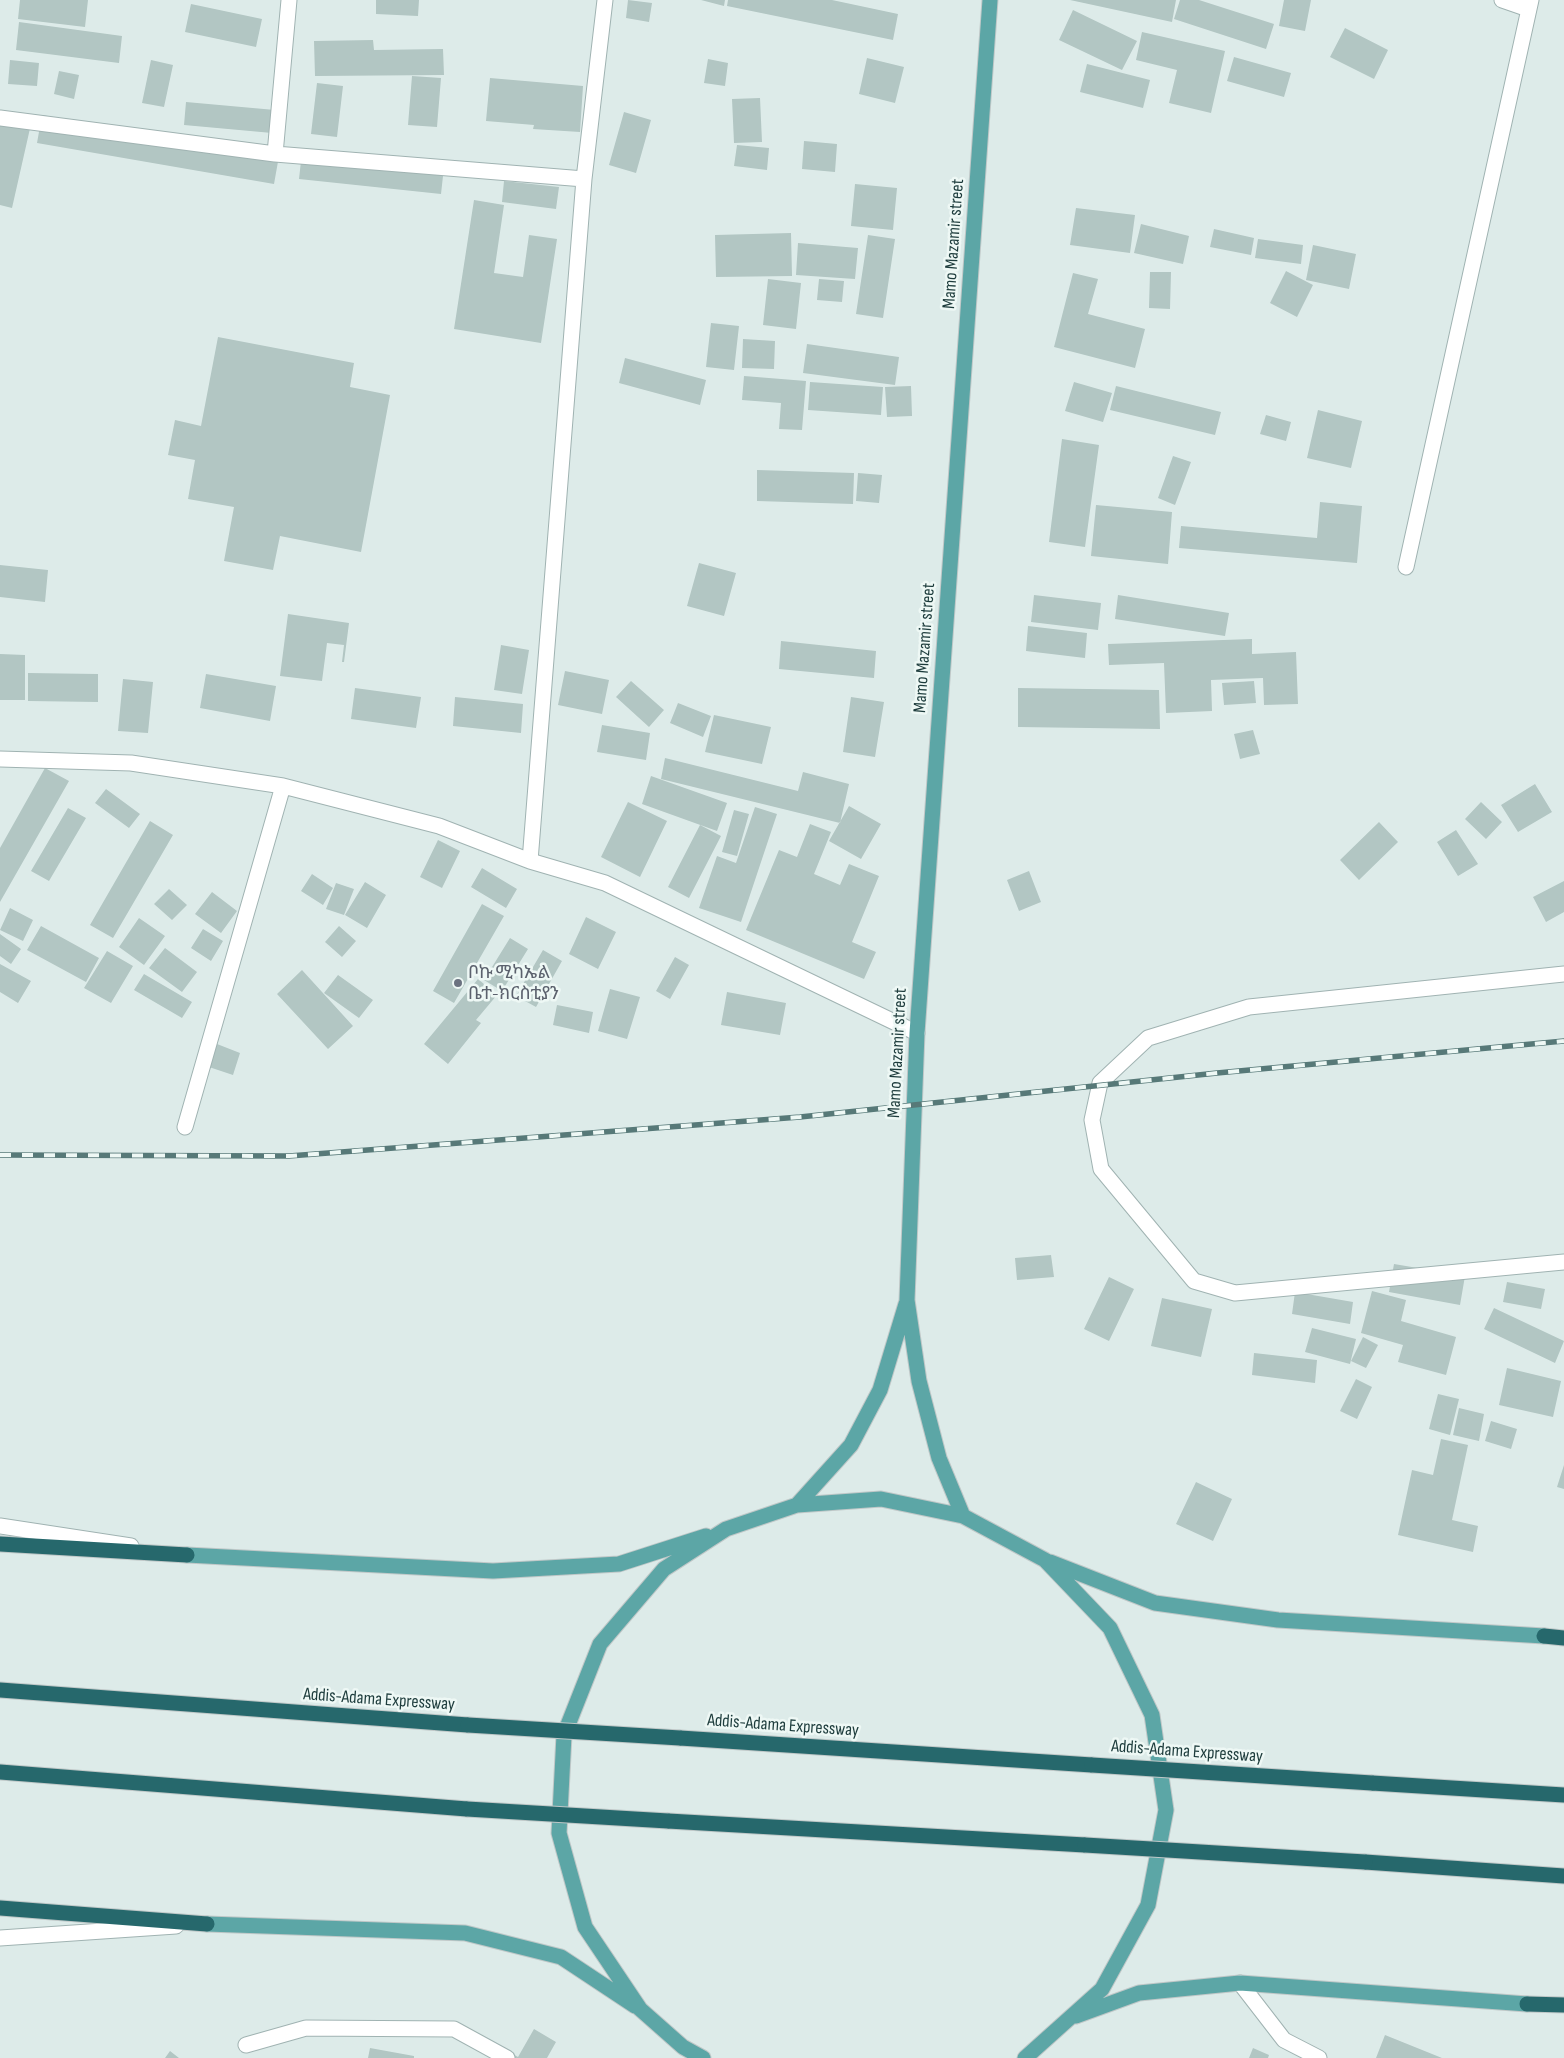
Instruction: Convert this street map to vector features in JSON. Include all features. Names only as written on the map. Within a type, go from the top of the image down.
[{"type":"highway","points":[[0,1544],[187,1555]]},
{"type":"highway","points":[[1544,1636],[1564,1636]]},
{"type":"highway","name":"Addis-Adama Expressway","points":[[0,1690],[468,1725],[1564,1795]]},
{"type":"highway","points":[[0,1772],[466,1808],[1366,1862],[1564,1876]]},
{"type":"highway","points":[[0,1908],[207,1924]]},
{"type":"highway","points":[[1527,2004],[1564,2005]]},
{"type":"main road","name":"Mamo Mazamir street","points":[[907,1300],[917,1033],[990,0]]},
{"type":"main road","points":[[797,1505],[851,1444],[880,1390],[907,1300]]},
{"type":"main road","points":[[907,1300],[919,1381],[939,1458],[963,1516]]},
{"type":"main road","points":[[187,1555],[493,1571],[619,1564],[797,1505],[881,1499],[963,1516],[1045,1560],[1155,1603],[1278,1620],[1544,1636]]},
{"type":"main road","points":[[640,2009],[585,1928],[559,1833],[564,1735],[600,1644],[664,1569],[726,1529]]},
{"type":"main road","points":[[1025,2058],[1102,1989],[1148,1905],[1166,1810],[1152,1715],[1148,1706],[1110,1628],[1045,1560]]},
{"type":"main road","points":[[207,1924],[464,1933],[561,1956],[640,2009],[683,2047],[703,2058]]},
{"type":"main road","points":[[1070,2018],[1139,1993],[1240,1983],[1527,2004]]},
{"type":"street","points":[[275,154],[289,0]]},
{"type":"street","points":[[530,861],[584,179],[605,0]]},
{"type":"street","points":[[1406,567],[1529,4],[1502,0]]},
{"type":"street","points":[[0,118],[275,154],[584,179]]},
{"type":"street","points":[[0,759],[131,763],[283,786],[438,826],[530,861],[605,883],[917,1033]]},
{"type":"street","points":[[185,1127],[283,786]]},
{"type":"street","points":[[1564,974],[1249,1007],[1157,1035],[1148,1038],[1100,1083],[1092,1120],[1101,1170],[1194,1281],[1235,1294],[1564,1262]]},
{"type":"street","points":[[0,1526],[187,1555]]},
{"type":"street","points":[[0,1938],[207,1924]]},
{"type":"street","points":[[1240,1983],[1284,2040],[1319,2058]]},
{"type":"street","points":[[1527,2004],[1564,2010]]},
{"type":"street","points":[[246,2046],[306,2028],[454,2029],[507,2058]]},
{"type":"building","points":[[20,0],[88,0],[85,27],[18,19]]},
{"type":"building","points":[[376,0],[419,0],[418,16],[376,14]]},
{"type":"building","points":[[628,0],[652,3],[649,22],[626,18]]},
{"type":"building","points":[[701,0],[725,0],[724,6]]},
{"type":"building","points":[[728,0],[832,0],[898,14],[893,40],[727,6]]},
{"type":"building","points":[[1070,0],[1176,0],[1172,22]]},
{"type":"building","points":[[1180,0],[1199,0],[1274,24],[1266,49],[1174,19]]},
{"type":"building","points":[[1284,0],[1311,0],[1305,31],[1279,26]]},
{"type":"building","points":[[191,4],[262,19],[256,47],[185,32]]},
{"type":"building","points":[[1073,10],[1137,41],[1122,70],[1059,40]]},
{"type":"building","points":[[19,22],[122,36],[119,63],[16,50]]},
{"type":"building","points":[[1345,28],[1388,50],[1374,79],[1330,57]]},
{"type":"building","points":[[1142,32],[1225,51],[1211,113],[1169,103],[1177,70],[1136,60]]},
{"type":"building","points":[[373,40],[374,50],[443,49],[444,75],[315,76],[314,41]]},
{"type":"building","points":[[1234,57],[1291,73],[1284,97],[1227,81]]},
{"type":"building","points":[[867,58],[904,67],[895,103],[859,94]]},
{"type":"building","points":[[708,59],[728,63],[725,86],[704,83]]},
{"type":"building","points":[[10,60],[39,63],[37,86],[8,84]]},
{"type":"building","points":[[151,60],[173,65],[164,107],[142,103]]},
{"type":"building","points":[[1087,64],[1150,80],[1143,108],[1080,92]]},
{"type":"building","points":[[59,71],[79,75],[74,99],[54,94]]},
{"type":"building","points":[[412,76],[441,78],[437,127],[408,125]]},
{"type":"building","points":[[490,78],[583,86],[580,132],[533,129],[534,125],[486,121]]},
{"type":"building","points":[[317,83],[343,86],[337,137],[311,134]]},
{"type":"building","points":[[760,98],[762,142],[734,143],[732,99]]},
{"type":"building","points":[[186,102],[275,110],[272,133],[184,125]]},
{"type":"building","points":[[624,112],[651,120],[636,173],[609,165]]},
{"type":"building","points":[[42,115],[279,156],[274,184],[37,143]]},
{"type":"building","points":[[0,116],[31,124],[12,208],[0,205]]},
{"type":"building","points":[[804,141],[837,144],[835,172],[802,169]]},
{"type":"building","points":[[737,145],[769,148],[767,170],[734,166]]},
{"type":"building","points":[[302,152],[444,167],[441,194],[299,179]]},
{"type":"building","points":[[504,181],[559,187],[556,209],[502,202]]},
{"type":"building","points":[[855,184],[897,188],[893,230],[851,226]]},
{"type":"building","points":[[474,200],[504,205],[494,273],[523,277],[529,235],[557,239],[541,343],[454,329]]},
{"type":"building","points":[[1076,208],[1135,215],[1130,253],[1070,245]]},
{"type":"building","points":[[1141,224],[1189,236],[1183,264],[1134,253]]},
{"type":"building","points":[[1214,229],[1254,238],[1251,255],[1210,247]]},
{"type":"building","points":[[791,233],[792,276],[716,277],[715,235]]},
{"type":"building","points":[[868,235],[895,239],[883,318],[856,314]]},
{"type":"building","points":[[1258,239],[1303,245],[1301,264],[1255,258]]},
{"type":"building","points":[[798,243],[858,248],[855,279],[796,275]]},
{"type":"building","points":[[1313,245],[1356,254],[1349,289],[1306,280]]},
{"type":"building","points":[[1286,271],[1313,285],[1297,317],[1270,303]]},
{"type":"building","points":[[1150,272],[1171,272],[1170,309],[1149,308]]},
{"type":"building","points":[[1073,273],[1098,279],[1088,314],[1145,329],[1135,368],[1054,347]]},
{"type":"building","points":[[768,279],[801,283],[796,329],[763,325]]},
{"type":"building","points":[[819,279],[844,281],[842,302],[817,300]]},
{"type":"building","points":[[711,323],[739,326],[734,370],[706,367]]},
{"type":"building","points":[[218,337],[354,363],[350,387],[390,395],[361,552],[280,536],[273,570],[224,561],[234,507],[188,499],[195,460],[168,455],[175,420],[201,426]]},
{"type":"building","points":[[743,339],[775,341],[774,369],[742,368]]},
{"type":"building","points":[[807,344],[899,357],[895,385],[803,373]]},
{"type":"building","points":[[625,358],[706,380],[700,405],[619,383]]},
{"type":"building","points":[[744,376],[806,381],[802,430],[779,429],[781,403],[742,400]]},
{"type":"building","points":[[810,382],[883,387],[881,415],[808,410]]},
{"type":"building","points":[[1074,382],[1112,393],[1103,422],[1065,411]]},
{"type":"building","points":[[911,386],[912,416],[887,417],[885,387]]},
{"type":"building","points":[[1116,386],[1221,412],[1215,435],[1110,410]]},
{"type":"building","points":[[1318,410],[1362,421],[1351,468],[1307,458]]},
{"type":"building","points":[[1266,415],[1291,422],[1286,441],[1260,434]]},
{"type":"building","points":[[1062,439],[1099,445],[1085,547],[1049,542]]},
{"type":"building","points":[[1173,456],[1191,462],[1175,505],[1158,498]]},
{"type":"building","points":[[757,470],[854,473],[853,504],[757,501]]},
{"type":"building","points":[[858,473],[882,475],[879,503],[856,501]]},
{"type":"building","points":[[1320,502],[1362,506],[1357,563],[1179,548],[1181,526],[1317,538]]},
{"type":"building","points":[[1096,505],[1172,512],[1168,564],[1091,556]]},
{"type":"building","points":[[699,563],[736,573],[724,616],[687,606]]},
{"type":"building","points":[[0,565],[48,570],[45,602],[0,597]]},
{"type":"building","points":[[1034,595],[1101,603],[1098,630],[1031,622]]},
{"type":"building","points":[[1118,595],[1229,613],[1225,636],[1115,619]]},
{"type":"building","points":[[288,614],[349,623],[344,662],[342,662],[344,645],[327,643],[322,681],[280,676]]},
{"type":"building","points":[[1028,626],[1087,633],[1085,658],[1026,651]]},
{"type":"building","points":[[1252,639],[1252,654],[1296,652],[1298,704],[1264,705],[1263,678],[1211,680],[1212,711],[1166,713],[1164,663],[1109,665],[1108,644]]},
{"type":"building","points":[[781,641],[876,651],[874,678],[779,669]]},
{"type":"building","points":[[501,645],[529,650],[522,694],[494,690]]},
{"type":"building","points":[[0,654],[25,655],[25,700],[0,700]]},
{"type":"building","points":[[565,671],[609,680],[602,714],[558,705]]},
{"type":"building","points":[[28,673],[98,674],[98,702],[28,701]]},
{"type":"building","points":[[206,674],[276,686],[270,721],[200,708]]},
{"type":"building","points":[[123,679],[153,682],[148,733],[118,731]]},
{"type":"building","points":[[631,681],[664,710],[649,727],[616,697]]},
{"type":"building","points":[[1254,681],[1256,703],[1224,705],[1222,683]]},
{"type":"building","points":[[355,688],[421,697],[416,728],[351,719]]},
{"type":"building","points":[[1018,688],[1159,690],[1160,729],[1018,727]]},
{"type":"building","points":[[455,697],[523,704],[521,733],[453,726]]},
{"type":"building","points":[[851,697],[884,702],[875,757],[843,752]]},
{"type":"building","points":[[678,703],[711,716],[703,737],[670,723]]},
{"type":"building","points":[[714,715],[771,727],[762,764],[705,752]]},
{"type":"building","points":[[602,725],[650,733],[646,760],[597,752]]},
{"type":"building","points":[[1253,730],[1260,754],[1240,759],[1234,734]]},
{"type":"building","points":[[665,758],[798,791],[803,772],[849,784],[840,823],[661,779]]},
{"type":"building","points":[[45,768],[69,781],[0,902],[0,848]]},
{"type":"building","points":[[651,776],[727,803],[717,831],[642,804]]},
{"type":"building","points":[[1535,784],[1552,812],[1518,832],[1501,805]]},
{"type":"building","points":[[106,789],[140,814],[129,828],[95,803]]},
{"type":"building","points":[[628,802],[667,821],[640,877],[601,857]]},
{"type":"building","points":[[1481,802],[1502,822],[1486,839],[1465,819]]},
{"type":"building","points":[[849,806],[881,824],[861,859],[829,841]]},
{"type":"building","points":[[755,807],[777,814],[741,922],[699,908],[717,856],[736,863]]},
{"type":"building","points":[[68,808],[86,818],[49,881],[31,871]]},
{"type":"building","points":[[734,810],[749,814],[737,856],[722,852]]},
{"type":"building","points":[[150,821],[173,835],[113,938],[90,925]]},
{"type":"building","points":[[1379,822],[1398,842],[1359,880],[1340,860]]},
{"type":"building","points":[[810,824],[831,832],[814,874],[840,885],[849,864],[879,876],[852,942],[876,952],[864,979],[746,930],[779,850],[797,857]]},
{"type":"building","points":[[700,825],[721,836],[689,898],[668,887]]},
{"type":"building","points":[[1456,830],[1478,864],[1458,876],[1437,842]]},
{"type":"building","points":[[438,840],[460,851],[442,888],[420,877]]},
{"type":"building","points":[[482,868],[517,889],[506,908],[471,887]]},
{"type":"building","points":[[1029,871],[1041,902],[1019,911],[1007,880]]},
{"type":"building","points":[[312,874],[333,888],[323,905],[301,891]]},
{"type":"building","points":[[1564,881],[1564,912],[1546,922],[1533,897]]},
{"type":"building","points":[[365,882],[386,895],[367,928],[345,915]]},
{"type":"building","points":[[336,883],[354,889],[344,915],[326,909]]},
{"type":"building","points":[[169,889],[187,905],[172,920],[154,904]]},
{"type":"building","points":[[212,892],[237,911],[221,933],[195,914]]},
{"type":"building","points":[[482,904],[504,916],[454,1003],[433,991]]},
{"type":"building","points":[[10,908],[33,920],[23,941],[0,930]]},
{"type":"building","points":[[586,917],[616,932],[598,969],[569,954]]},
{"type":"building","points":[[139,918],[165,936],[144,965],[119,947]]},
{"type":"building","points":[[41,926],[99,958],[86,982],[27,950]]},
{"type":"building","points":[[339,926],[356,941],[342,957],[325,942]]},
{"type":"building","points":[[203,929],[223,941],[211,961],[191,948]]},
{"type":"building","points":[[0,934],[21,949],[11,964],[0,956]]},
{"type":"building","points":[[510,938],[528,949],[502,991],[484,980]]},
{"type":"building","points":[[165,948],[197,972],[182,992],[149,968]]},
{"type":"building","points":[[543,950],[562,961],[536,1007],[516,996]]},
{"type":"building","points":[[107,951],[133,966],[111,1003],[84,988]]},
{"type":"building","points":[[675,957],[689,965],[670,999],[656,991]]},
{"type":"building","points":[[0,964],[31,981],[18,1003],[0,992]]},
{"type":"building","points":[[302,970],[353,1026],[328,1049],[277,994]]},
{"type":"building","points":[[144,974],[192,1002],[182,1018],[134,990]]},
{"type":"building","points":[[338,975],[373,1000],[359,1018],[324,993]]},
{"type":"building","points":[[478,979],[497,995],[476,1020],[481,1023],[448,1064],[424,1044]]},
{"type":"building","points":[[610,989],[640,997],[627,1039],[598,1031]]},
{"type":"building","points":[[727,992],[786,1003],[780,1035],[721,1025]]},
{"type":"building","points":[[557,1005],[593,1012],[589,1033],[553,1025]]},
{"type":"building","points":[[217,1044],[240,1053],[233,1075],[209,1067]]},
{"type":"building","points":[[1051,1255],[1054,1277],[1017,1280],[1015,1258]]},
{"type":"building","points":[[1394,1264],[1465,1276],[1460,1305],[1389,1292]]},
{"type":"building","points":[[1109,1277],[1134,1289],[1109,1341],[1084,1329]]},
{"type":"building","points":[[1507,1282],[1545,1289],[1541,1309],[1503,1302]]},
{"type":"building","points":[[1372,1291],[1406,1300],[1401,1321],[1456,1337],[1446,1375],[1398,1362],[1403,1345],[1361,1333]]},
{"type":"building","points":[[1295,1292],[1353,1302],[1350,1324],[1292,1314]]},
{"type":"building","points":[[1162,1298],[1212,1309],[1201,1357],[1151,1346]]},
{"type":"building","points":[[1494,1308],[1564,1341],[1555,1363],[1484,1329]]},
{"type":"building","points":[[1312,1328],[1356,1339],[1350,1364],[1305,1352]]},
{"type":"building","points":[[1363,1337],[1378,1345],[1366,1368],[1351,1361]]},
{"type":"building","points":[[1254,1353],[1317,1360],[1315,1383],[1252,1375]]},
{"type":"building","points":[[1507,1368],[1561,1381],[1553,1417],[1499,1405]]},
{"type":"building","points":[[1356,1379],[1372,1387],[1357,1419],[1340,1411]]},
{"type":"building","points":[[1438,1394],[1459,1399],[1450,1435],[1429,1429]]},
{"type":"building","points":[[1459,1408],[1484,1414],[1479,1441],[1453,1435]]},
{"type":"building","points":[[1491,1421],[1517,1429],[1511,1449],[1485,1441]]},
{"type":"building","points":[[1441,1439],[1468,1445],[1452,1520],[1478,1526],[1473,1552],[1398,1535],[1412,1470],[1433,1475]]},
{"type":"building","points":[[1564,1465],[1564,1489],[1557,1487]]},
{"type":"building","points":[[1196,1482],[1232,1499],[1213,1541],[1176,1524]]},
{"type":"building","points":[[534,2029],[556,2042],[547,2058],[508,2058],[511,2053],[518,2057]]},
{"type":"building","points":[[1385,2035],[1442,2058],[1376,2058]]},
{"type":"building","points":[[370,2048],[414,2056],[414,2058],[368,2058]]},
{"type":"building","points":[[1253,2048],[1269,2055],[1268,2058],[1249,2058]]},
{"type":"building","points":[[170,2051],[179,2058],[165,2058]]},
{"type":"railway","points":[[0,1155],[289,1156],[800,1117],[1217,1073],[1564,1041]]},
{"type":"place","name":"ቦኩ ሚካኤል ቤተ-ክርስቲያን","points":[[458,983]]}]
